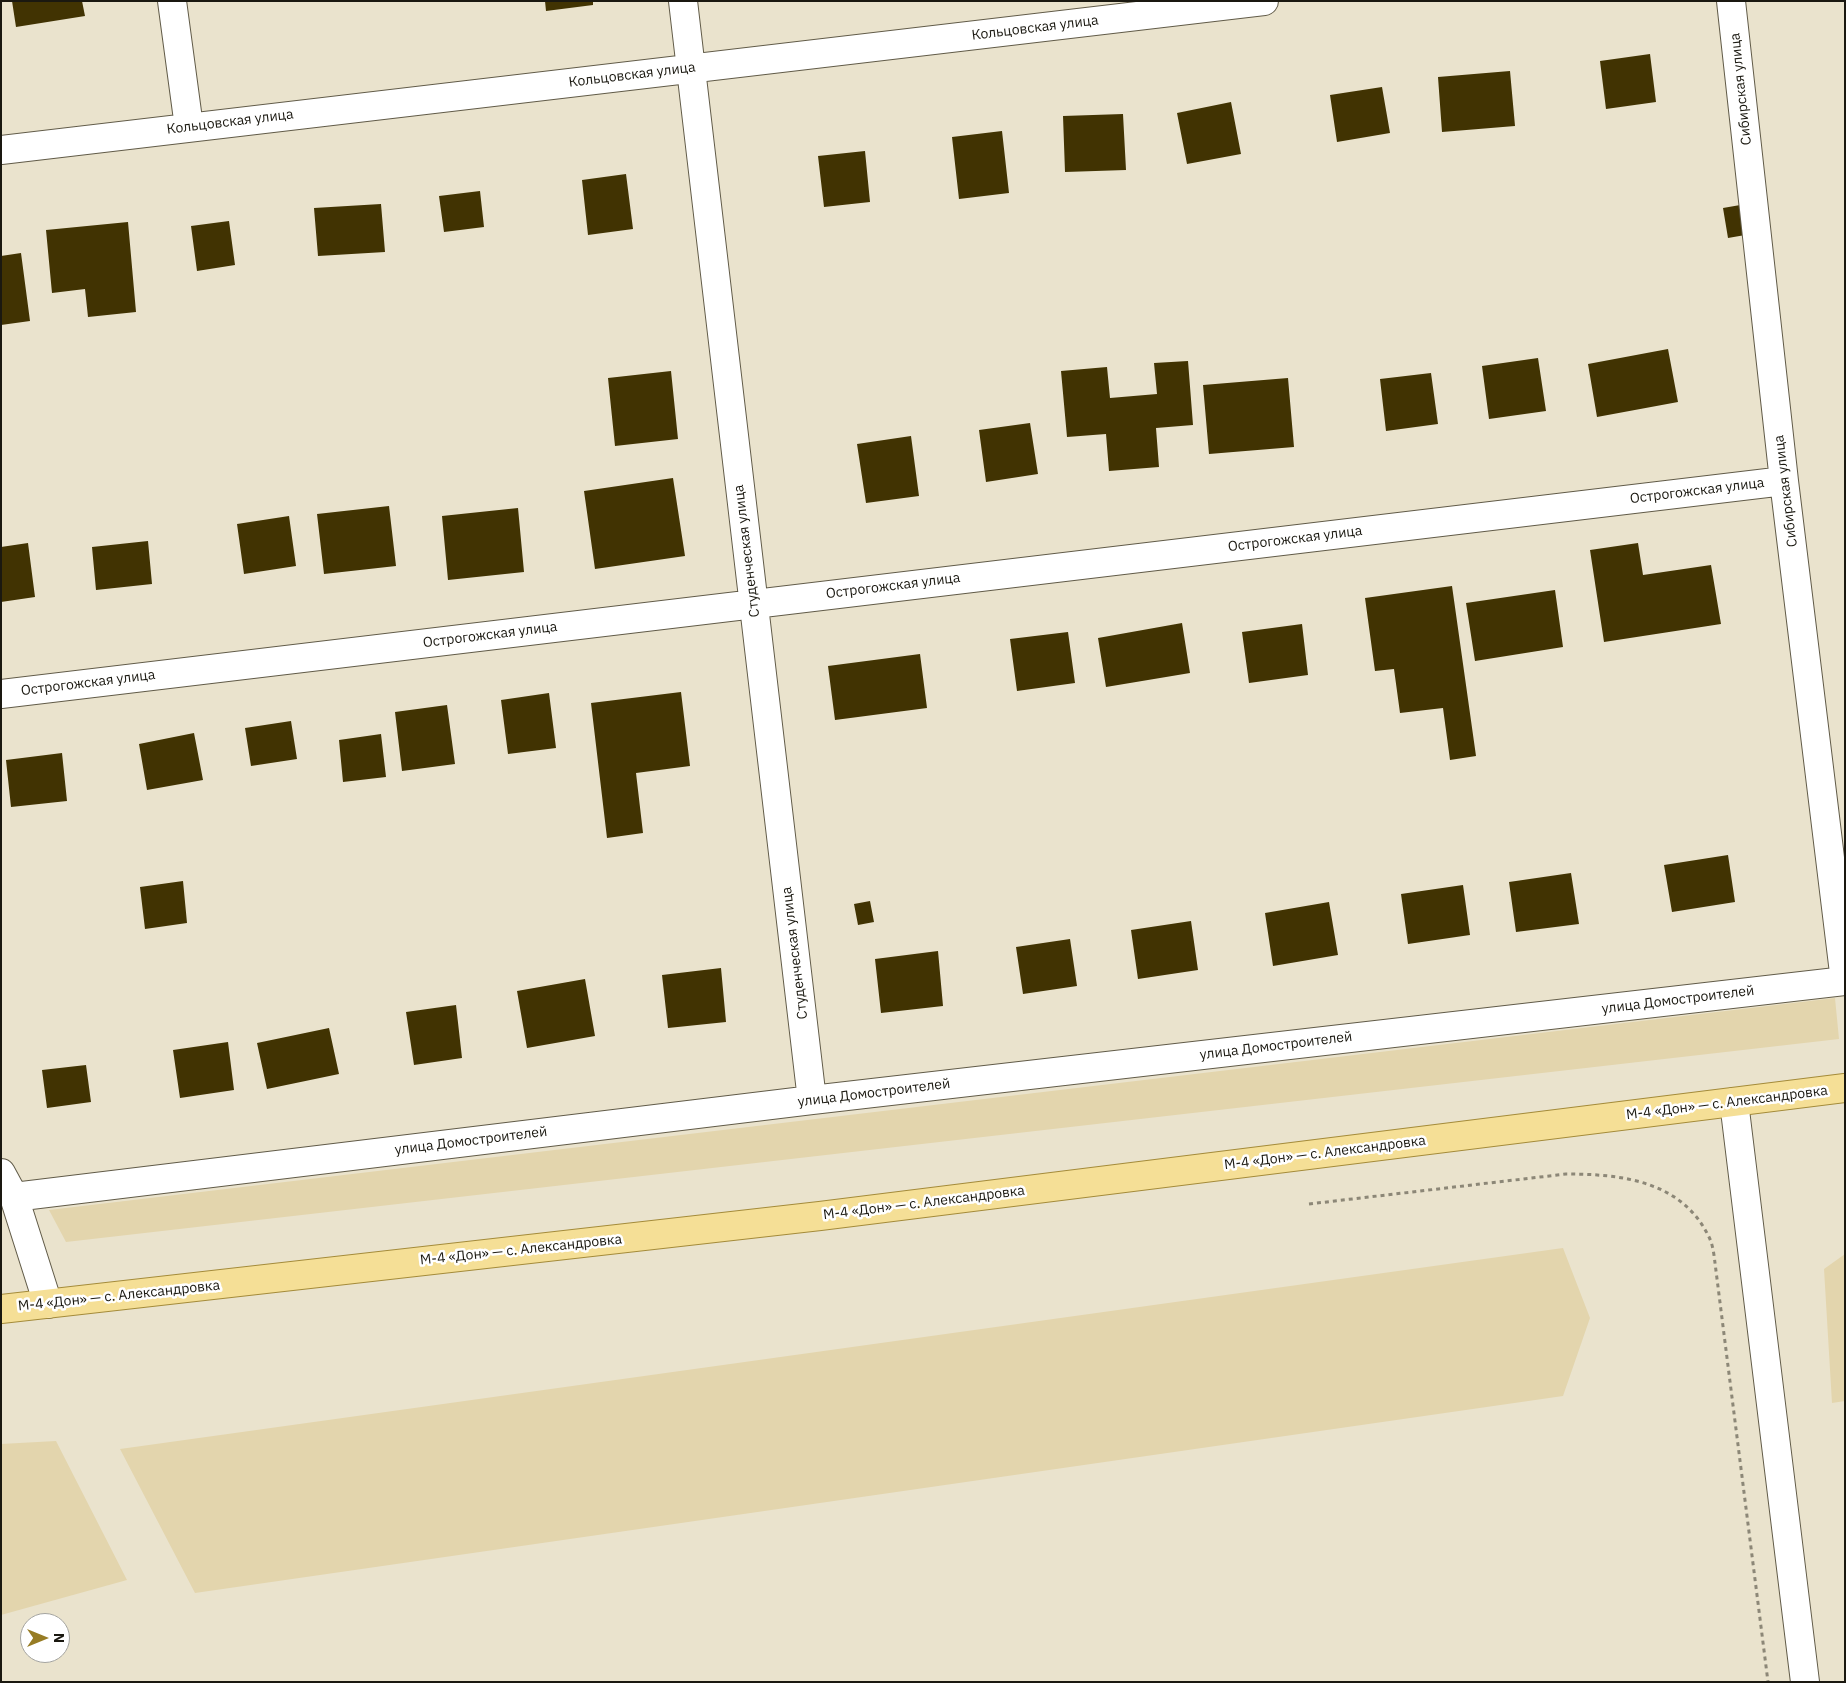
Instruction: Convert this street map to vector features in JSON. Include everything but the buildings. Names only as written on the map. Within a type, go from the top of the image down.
[{"type":"main road","name":"М-4 «Дон» — с. Александровка","points":[[1,1309],[830,1215],[1845,1088]]},
{"type":"street","points":[[172,1],[188,127]]},
{"type":"street","name":"Студенческая улица","points":[[683,1],[812,1100]]},
{"type":"street","name":"Кольцовская улица","points":[[1,150],[1204,5],[1264,1]]},
{"type":"street","name":"Сибирская улица","points":[[1731,1],[1784,481],[1845,981]]},
{"type":"street","name":"Острогожская улица","points":[[1,694],[1784,481]]},
{"type":"street","name":"улица Домостроителей","points":[[14,1197],[812,1100],[1845,981]]},
{"type":"street","points":[[1734,1102],[1805,1682]]},
{"type":"street","points":[[1,1173],[14,1197],[48,1304]]},
{"type":"path","points":[[1309,1204],[1566,1174],[1606,1174],[1671,1193],[1695,1214],[1710,1238],[1716,1263],[1768,1682]]},
{"type":"shaded area","points":[[1835,998],[1839,1039],[66,1242],[49,1210]]},
{"type":"shaded area","points":[[1563,1248],[1590,1318],[1563,1396],[195,1593],[120,1449]]},
{"type":"shaded area","points":[[1845,1254],[1845,1401],[1832,1403],[1824,1269]]},
{"type":"shaded area","points":[[56,1441],[127,1580],[1,1615],[1,1444]]}]
